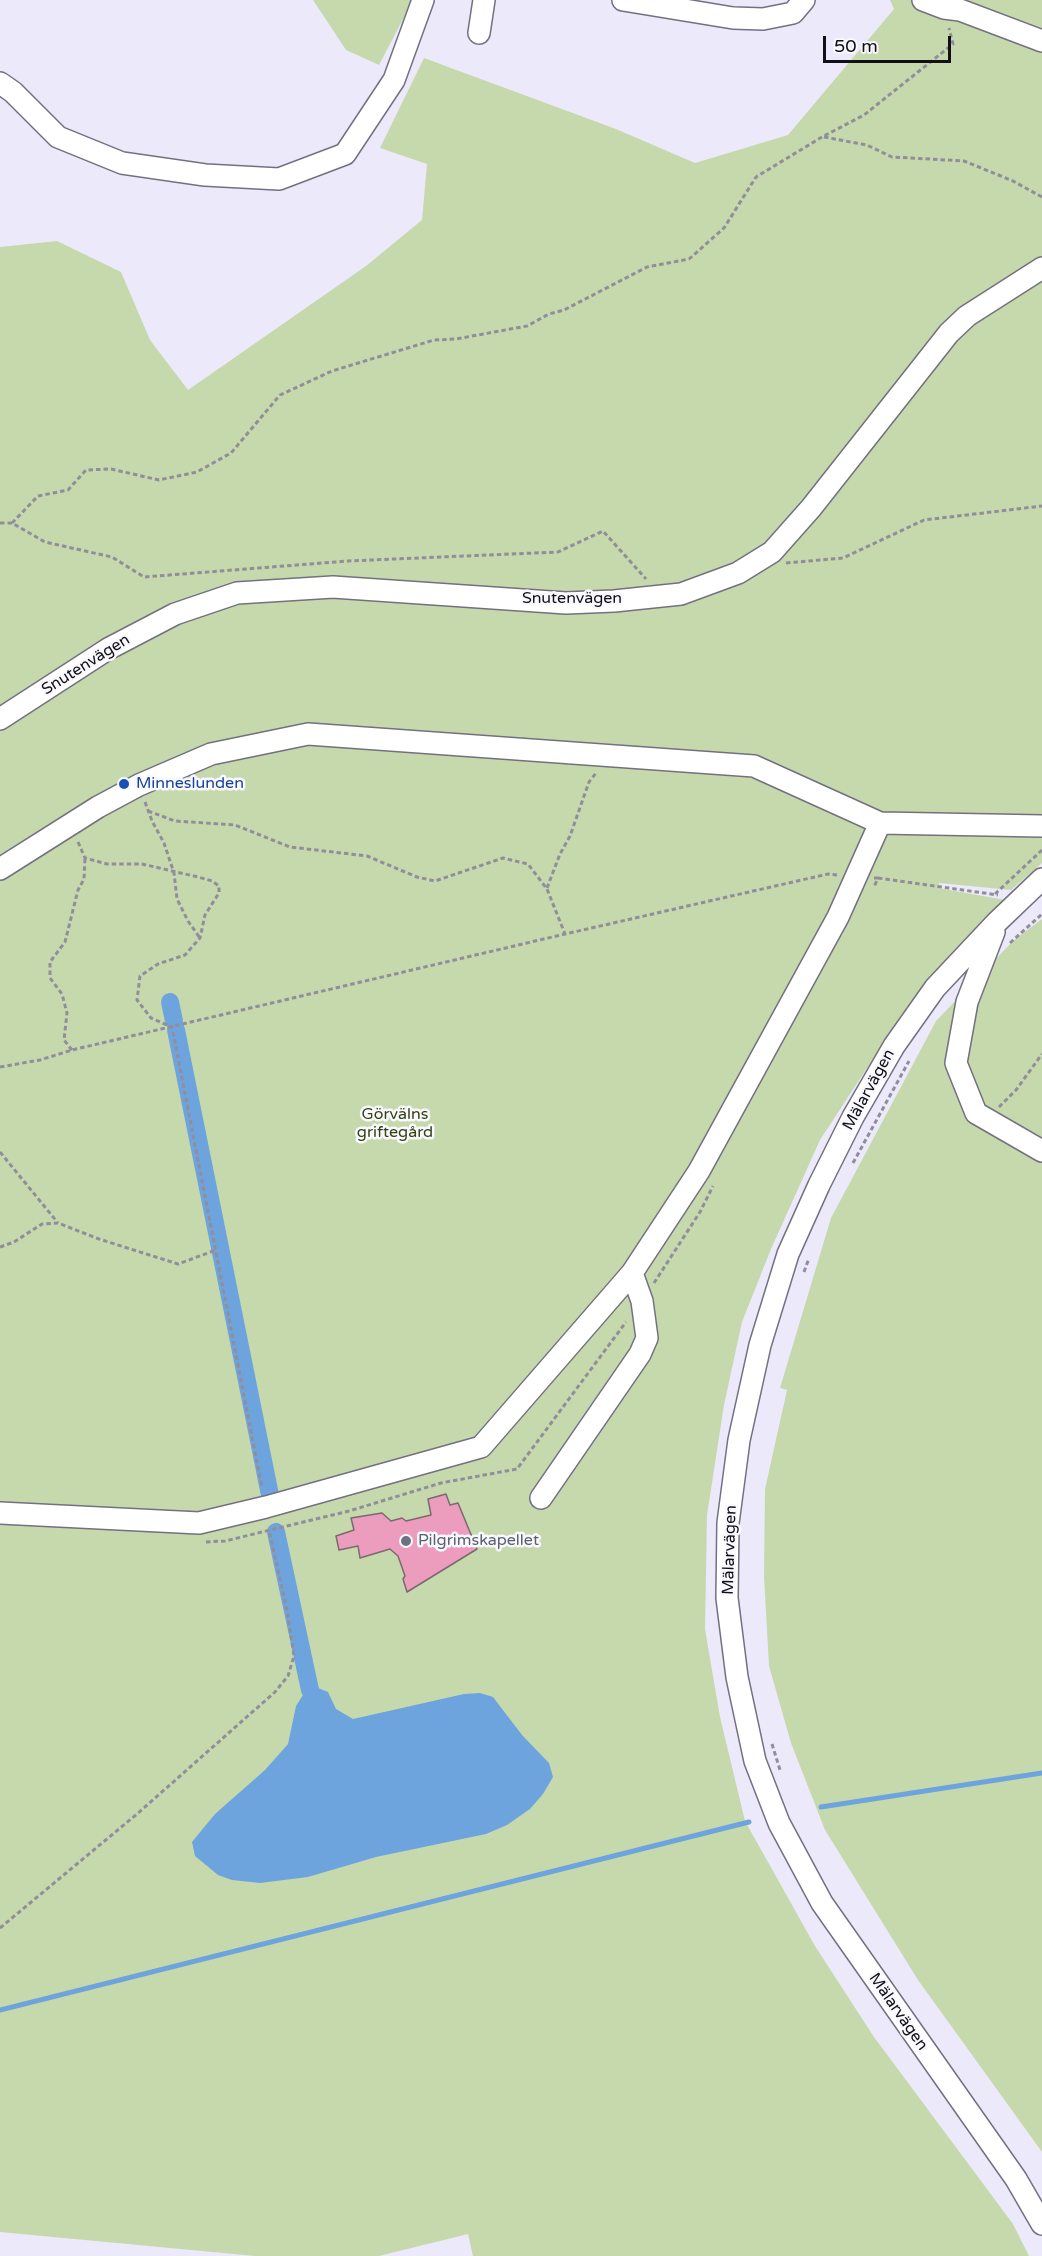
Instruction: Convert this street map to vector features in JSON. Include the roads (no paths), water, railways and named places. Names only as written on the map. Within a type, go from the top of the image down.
[{"type":"street","points":[[0,83],[13,92],[58,137],[123,164],[205,175],[279,179],[345,154],[394,80],[423,0]]},
{"type":"street","points":[[479,33],[484,0]]},
{"type":"street","points":[[622,0],[733,18],[763,19],[792,13],[804,0]]},
{"type":"street","points":[[923,0],[944,8],[960,10],[1042,41]]},
{"type":"street","name":"Snutenvägen","points":[[0,719],[108,649],[175,614],[237,593],[333,586],[566,603],[681,594],[738,573],[772,552],[811,508],[949,333],[967,316],[1042,268]]},
{"type":"street","points":[[0,869],[98,807],[139,785],[211,754],[308,734],[754,766],[880,823],[1042,826]]},
{"type":"street","points":[[0,1514],[199,1523],[266,1507],[481,1447],[632,1273],[699,1171],[838,917],[865,882],[880,823]]},
{"type":"street","name":"Mälarvägen","points":[[1042,879],[997,922],[935,988],[894,1046],[853,1117],[788,1254],[760,1345],[739,1440],[728,1523],[727,1598],[737,1677],[755,1761],[779,1823],[822,1903],[1016,2179],[1042,2224]]},
{"type":"street","points":[[997,922],[967,1002],[956,1063],[976,1113],[1042,1151]]},
{"type":"street","points":[[541,1498],[639,1354],[647,1338],[642,1301],[632,1273]]},
{"type":"water","points":[[318,1688],[328,1692],[336,1709],[353,1719],[464,1694],[480,1693],[493,1697],[522,1735],[549,1763],[553,1777],[543,1794],[530,1809],[507,1825],[486,1834],[376,1857],[308,1877],[260,1883],[232,1880],[218,1875],[195,1856],[192,1842],[215,1814],[265,1770],[288,1744],[296,1706],[303,1695]]},
{"type":"waterway","points":[[170,1002],[174,1021]]},
{"type":"waterway","points":[[176,1030],[270,1495]]},
{"type":"waterway","points":[[276,1532],[310,1690]]},
{"type":"waterway","points":[[821,1807],[1042,1773]]},
{"type":"waterway","points":[[0,2010],[749,1822]]},
{"type":"place","name":"Minneslunden","points":[[124,784]]},
{"type":"place","name":"Pilgrimskapellet","points":[[406,1541]]},
{"type":"park label","name":"Görvälns griftegård","points":[[395,1124]]}]
